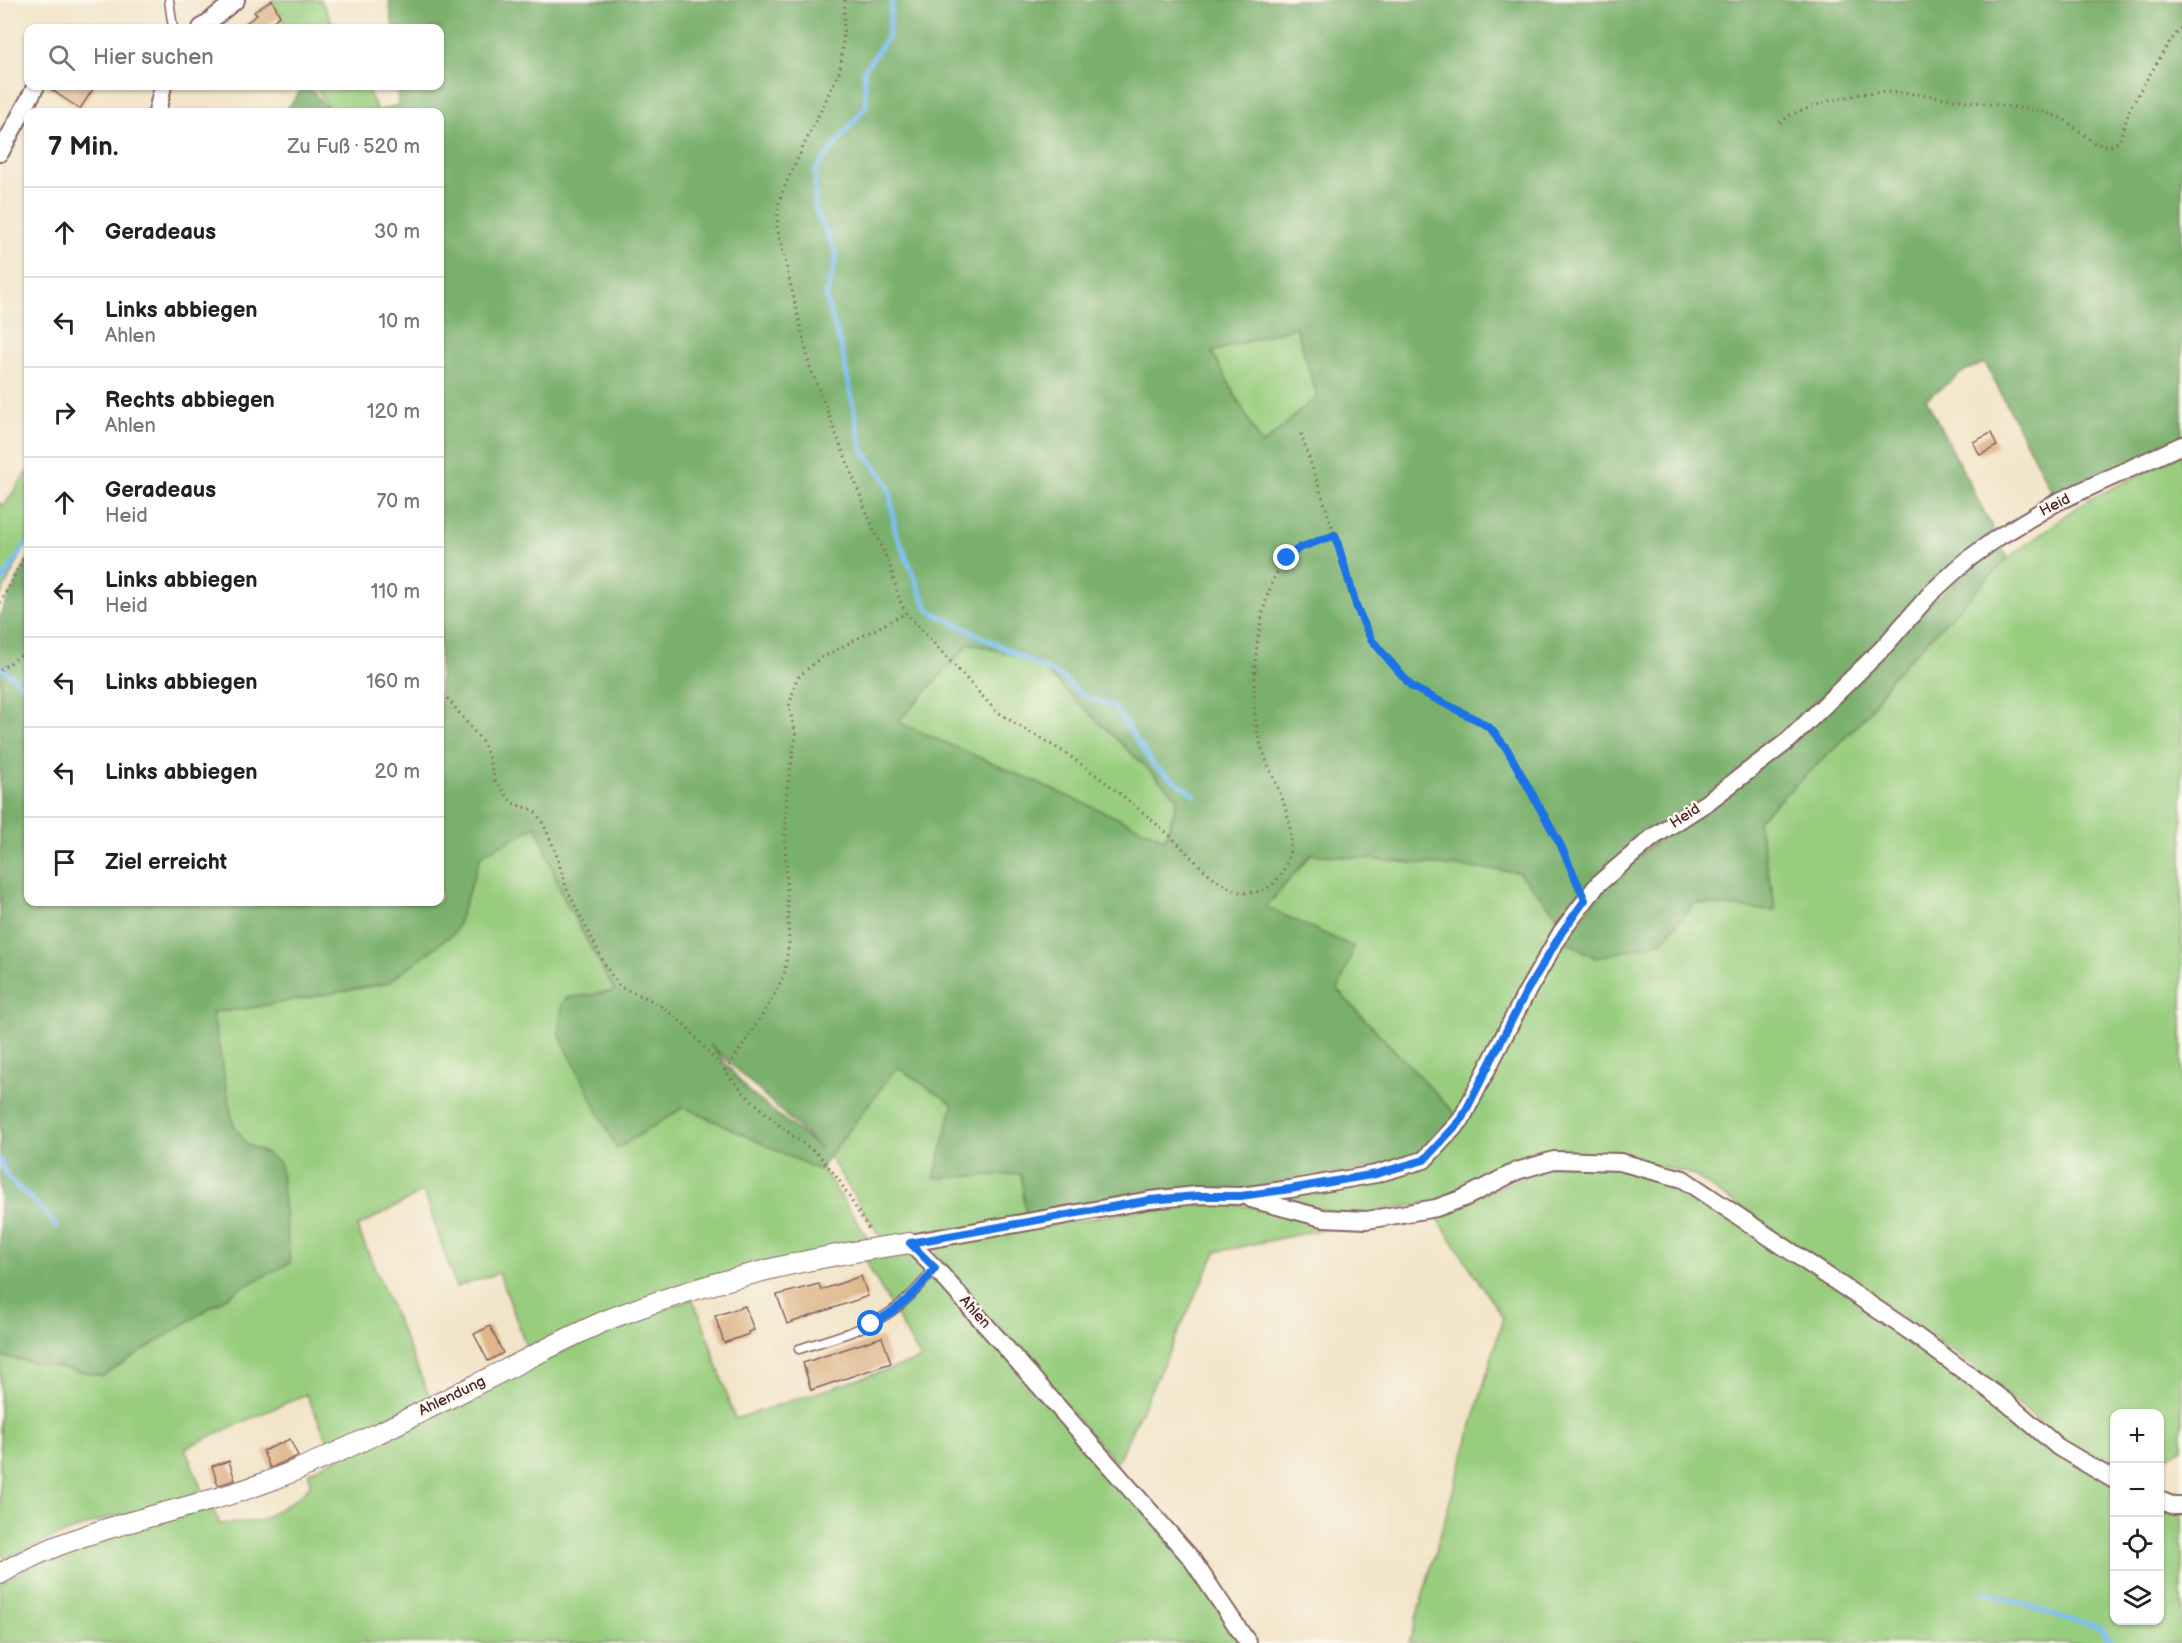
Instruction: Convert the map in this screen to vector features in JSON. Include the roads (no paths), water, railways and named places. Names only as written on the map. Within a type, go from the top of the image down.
[{"type":"street","points":[[206,24],[236,0]]},
{"type":"street","points":[[24,108],[34,90]]},
{"type":"street","points":[[158,108],[162,90]]},
{"type":"street","points":[[0,153],[24,108]]},
{"type":"street","name":"Heid","points":[[1241,1196],[1376,1174],[1424,1160],[1461,1120],[1525,994],[1562,932],[1598,884],[1653,837],[1709,801],[1789,740],[1866,665],[1931,592],[1996,538],[2057,502],[2182,445]]},
{"type":"street","points":[[910,1243],[1150,1200],[1197,1196],[1241,1196],[1323,1218],[1367,1220],[1436,1208],[1464,1198],[1517,1171],[1554,1160],[1620,1162],[1683,1179],[1908,1330],[2006,1402],[2058,1447],[2110,1477]]},
{"type":"street","name":"Ahlendung","points":[[0,1574],[57,1546],[208,1502],[314,1463],[612,1318],[750,1274],[910,1243]]},
{"type":"street","name":"Ahlen","points":[[910,1243],[935,1268],[1191,1558],[1248,1643]]},
{"type":"street","points":[[2164,1502],[2174,1506],[2182,1506]]},
{"type":"lane","points":[[169,0],[172,24]]},
{"type":"lane","points":[[799,1349],[856,1330],[887,1316],[914,1295],[935,1268]]},
{"type":"waterway","points":[[892,0],[888,37],[864,70],[866,106],[815,171],[815,208],[837,255],[826,298],[842,351],[862,449],[889,485],[895,530],[928,610],[1062,677],[1082,695],[1114,707],[1154,766],[1195,795]]},
{"type":"waterway","points":[[0,584],[24,547]]},
{"type":"waterway","points":[[0,666],[24,687]]},
{"type":"waterway","points":[[0,1160],[12,1182],[40,1207],[56,1227]]},
{"type":"waterway","points":[[1984,1591],[2070,1620],[2101,1627],[2112,1643]]}]
